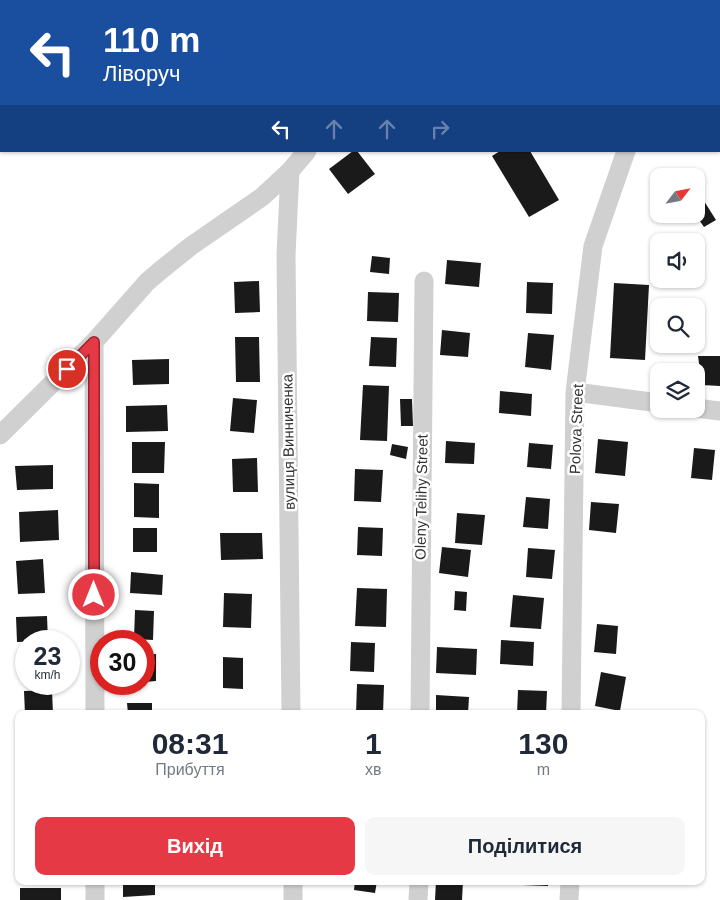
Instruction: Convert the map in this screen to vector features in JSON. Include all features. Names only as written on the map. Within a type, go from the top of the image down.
[{"type":"street","points":[[0,435],[94,342],[161,270],[191,246],[262,197],[290,171],[306,152]]},
{"type":"street","name":"Polova Street","points":[[572,710],[575,392],[593,246],[626,152]]},
{"type":"street","name":"вулиця Винниченка","points":[[290,171],[286,255],[291,710]]},
{"type":"street","name":"Oleny Telihy Street","points":[[420,710],[424,281]]},
{"type":"street","points":[[94,342],[94,710]]},
{"type":"street","points":[[575,392],[650,402]]},
{"type":"street","points":[[705,409],[720,411]]},
{"type":"street","points":[[95,885],[95,900]]},
{"type":"street","points":[[293,885],[293,900]]},
{"type":"street","points":[[418,900],[419,885]]},
{"type":"street","points":[[569,900],[570,885]]},
{"type":"building","points":[[352,152],[358,152],[375,174],[348,194],[329,169]]},
{"type":"building","points":[[498,152],[531,152],[559,200],[529,217],[492,156]]},
{"type":"building","points":[[705,203],[716,220],[704,227],[701,223],[705,223]]},
{"type":"building","points":[[372,256],[390,258],[389,274],[370,272]]},
{"type":"building","points":[[447,260],[481,263],[479,287],[445,284]]},
{"type":"building","points":[[259,281],[260,312],[235,313],[234,282]]},
{"type":"building","points":[[527,282],[553,283],[552,314],[526,313]]},
{"type":"building","points":[[614,283],[649,285],[645,360],[610,358]]},
{"type":"building","points":[[368,292],[399,293],[398,322],[367,321]]},
{"type":"building","points":[[442,330],[470,333],[468,357],[440,355]]},
{"type":"building","points":[[528,333],[554,335],[551,370],[525,367]]},
{"type":"building","points":[[235,337],[259,337],[260,382],[236,382]]},
{"type":"building","points":[[371,337],[397,338],[396,367],[369,366]]},
{"type":"building","points":[[698,356],[720,356],[720,386],[705,385],[705,363],[699,363]]},
{"type":"building","points":[[169,359],[169,384],[133,385],[132,360]]},
{"type":"building","points":[[363,385],[389,386],[387,441],[360,440]]},
{"type":"building","points":[[500,391],[532,394],[531,416],[499,413]]},
{"type":"building","points":[[233,398],[257,400],[254,433],[230,431]]},
{"type":"building","points":[[400,399],[412,399],[413,426],[401,426]]},
{"type":"building","points":[[167,405],[168,431],[126,432],[126,406]]},
{"type":"building","points":[[598,439],[628,442],[625,476],[595,473]]},
{"type":"building","points":[[446,441],[475,443],[474,464],[445,463]]},
{"type":"building","points":[[132,442],[165,442],[164,473],[132,473]]},
{"type":"building","points":[[529,443],[553,445],[551,469],[527,467]]},
{"type":"building","points":[[392,444],[408,447],[406,459],[390,455]]},
{"type":"building","points":[[694,448],[715,450],[712,480],[691,478]]},
{"type":"building","points":[[257,458],[258,492],[233,492],[232,459]]},
{"type":"building","points":[[53,465],[53,489],[17,490],[15,466]]},
{"type":"building","points":[[355,469],[383,470],[381,502],[354,501]]},
{"type":"building","points":[[134,483],[159,484],[159,518],[134,517]]},
{"type":"building","points":[[526,497],[550,499],[548,529],[523,527]]},
{"type":"building","points":[[591,502],[619,504],[616,533],[589,530]]},
{"type":"building","points":[[58,510],[59,540],[20,542],[19,512]]},
{"type":"building","points":[[457,513],[485,515],[482,545],[455,543]]},
{"type":"building","points":[[358,527],[383,528],[382,556],[357,555]]},
{"type":"building","points":[[133,528],[157,528],[157,552],[133,552]]},
{"type":"building","points":[[220,533],[262,533],[263,559],[221,560]]},
{"type":"building","points":[[442,547],[471,550],[468,577],[439,573]]},
{"type":"building","points":[[528,548],[555,550],[552,579],[526,577]]},
{"type":"building","points":[[43,559],[45,593],[18,594],[16,561]]},
{"type":"building","points":[[131,572],[163,575],[162,595],[130,593]]},
{"type":"building","points":[[357,588],[387,589],[386,627],[355,626]]},
{"type":"building","points":[[455,591],[467,592],[466,611],[454,610]]},
{"type":"building","points":[[224,593],[252,594],[251,628],[223,627]]},
{"type":"building","points":[[513,595],[544,598],[541,629],[510,627]]},
{"type":"building","points":[[135,610],[154,611],[153,630],[134,630]]},
{"type":"building","points":[[47,616],[48,630],[17,630],[16,617]]},
{"type":"building","points":[[597,624],[618,626],[616,654],[594,652]]},
{"type":"building","points":[[501,640],[534,642],[533,666],[500,664]]},
{"type":"building","points":[[351,642],[375,643],[374,672],[350,671]]},
{"type":"building","points":[[437,647],[477,649],[476,675],[436,673]]},
{"type":"building","points":[[155,654],[156,654],[155,681]]},
{"type":"building","points":[[223,657],[243,658],[243,689],[223,688]]},
{"type":"building","points":[[601,672],[626,677],[620,710],[595,706]]},
{"type":"building","points":[[357,684],[384,685],[383,710],[356,710]]},
{"type":"building","points":[[518,690],[547,691],[546,710],[517,710]]},
{"type":"building","points":[[24,695],[52,695],[53,710],[25,710]]},
{"type":"building","points":[[436,695],[469,697],[468,710],[436,710]]},
{"type":"building","points":[[127,703],[152,703],[152,710],[128,710]]},
{"type":"building","points":[[123,885],[155,885],[155,895],[123,897]]},
{"type":"building","points":[[355,885],[376,885],[375,893],[354,890]]},
{"type":"building","points":[[436,885],[463,885],[462,900],[435,900]]},
{"type":"building","points":[[20,888],[61,888],[61,900],[20,900]]},
{"type":"route","points":[[67,369],[94,342],[94,595]]}]
